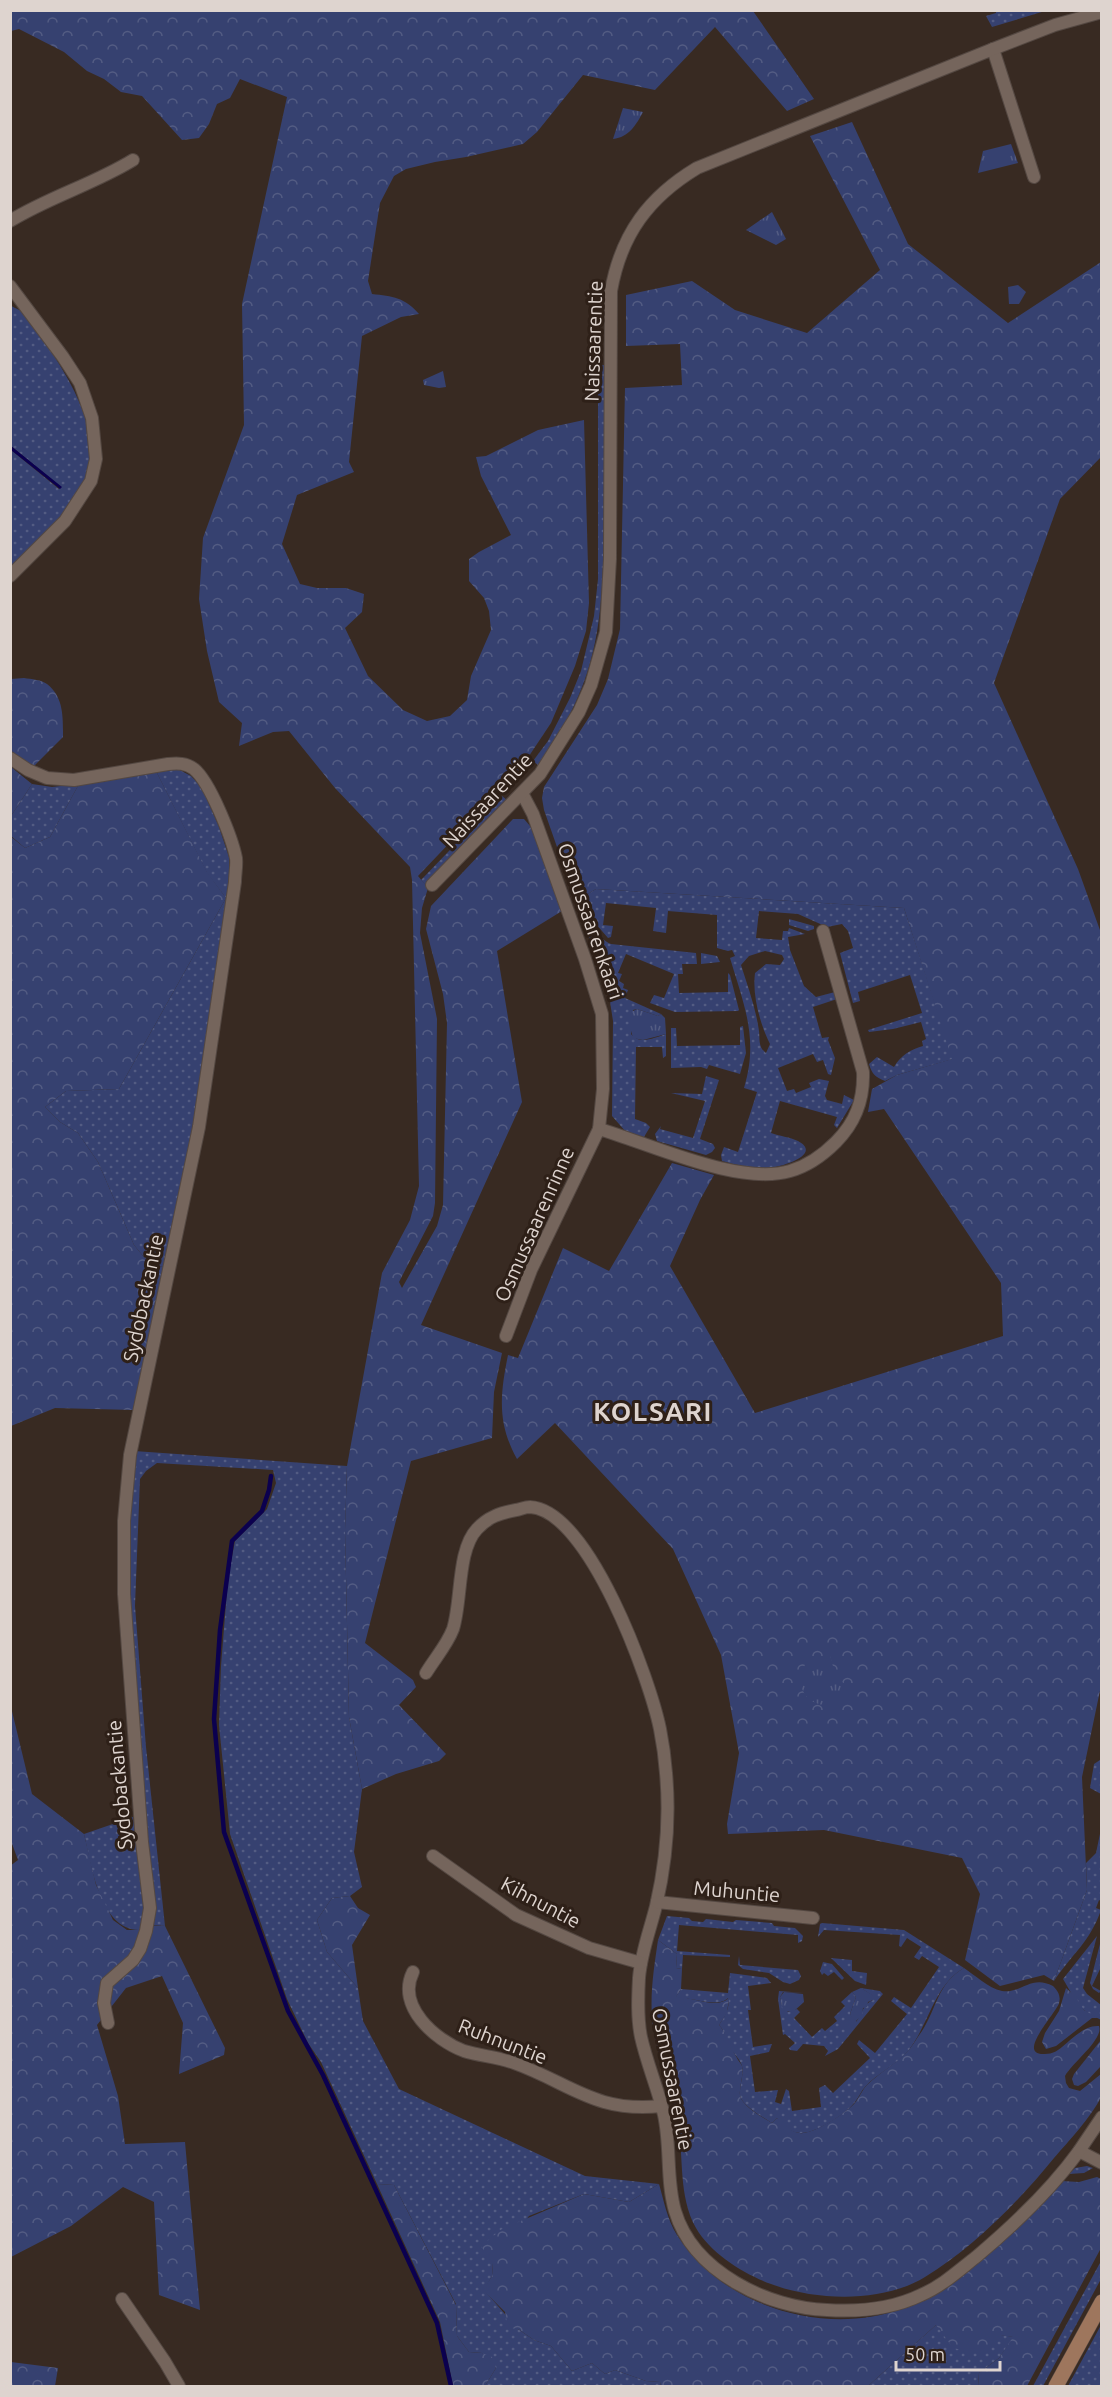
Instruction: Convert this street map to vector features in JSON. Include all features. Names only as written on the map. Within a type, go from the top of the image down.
[{"type":"main road","points":[[1056,2386],[1101,2302]]},
{"type":"street","name":"Naissaarentie","points":[[432,885],[522,793],[549,762],[579,712],[591,685],[606,632],[610,559],[612,291],[618,259],[634,228],[661,192],[697,168],[1055,25],[1101,12]]},
{"type":"street","points":[[993,49],[1034,177]]},
{"type":"street","points":[[10,221],[117,170],[133,160]]},
{"type":"street","points":[[10,286],[80,383],[92,418],[96,459],[91,481],[64,522],[10,576]]},
{"type":"street","name":"Sydobackantie","points":[[10,758],[27,770],[47,778],[74,780],[168,764],[188,765],[206,783],[218,808],[236,859],[235,882],[199,1127],[130,1455],[124,1521],[124,1594],[142,1842],[150,1908],[140,1949],[133,1960],[107,1983],[104,2003],[108,2023]]},
{"type":"street","name":"Osmussaarenkaari","points":[[522,793],[533,814],[585,959],[602,1014],[603,1089],[599,1129]]},
{"type":"street","points":[[599,1129],[735,1172],[771,1174],[790,1172],[814,1161],[828,1149],[843,1135],[856,1115],[864,1092],[863,1072],[823,931]]},
{"type":"street","name":"Osmussaarenrinne","points":[[506,1336],[531,1270],[599,1129]]},
{"type":"street","name":"Osmussaarentie","points":[[426,1673],[452,1631],[457,1614],[465,1557],[472,1534],[488,1519],[503,1512],[532,1507],[554,1516],[590,1558],[619,1609],[647,1684],[660,1729],[666,1774],[665,1859],[657,1902],[641,1963],[639,1998],[641,2035],[668,2139],[674,2210],[686,2237],[718,2270],[749,2290],[780,2302],[814,2310],[847,2311],[884,2307],[918,2297],[936,2288],[996,2240],[1037,2200],[1063,2173],[1101,2117]]},
{"type":"street","name":"Kihnuntie","points":[[433,1856],[526,1920],[589,1948],[641,1963]]},
{"type":"street","name":"Muhuntie","points":[[657,1902],[813,1918]]},
{"type":"street","name":"Ruhnuntie","points":[[413,1972],[408,1983],[411,2002],[416,2012],[449,2044],[466,2051],[512,2062],[593,2100],[624,2107],[661,2106]]},
{"type":"street","points":[[1079,2151],[1101,2163]]},
{"type":"street","points":[[122,2299],[179,2386]]},
{"type":"green space","points":[[11,10],[753,11],[814,99],[787,111],[715,27],[655,90],[583,75],[537,132],[523,144],[406,169],[394,176],[380,203],[368,281],[372,294],[398,299],[409,304],[419,314],[401,317],[362,336],[349,462],[354,472],[297,495],[282,544],[300,584],[317,588],[346,588],[364,594],[362,612],[345,628],[368,676],[403,710],[427,721],[450,716],[467,700],[471,676],[491,630],[489,611],[484,598],[469,581],[469,559],[511,535],[481,476],[476,457],[486,456],[538,430],[584,420],[589,603],[586,631],[575,666],[551,723],[521,768],[418,876],[428,888],[422,908],[420,933],[437,1019],[435,1203],[433,1216],[399,1282],[402,1288],[437,1226],[443,1205],[447,1023],[443,994],[426,929],[431,906],[513,819],[524,819],[531,827],[562,911],[497,951],[522,1102],[421,1325],[502,1353],[494,1392],[492,1438],[411,1461],[365,1643],[413,1680],[416,1687],[399,1705],[446,1754],[439,1761],[396,1774],[362,1789],[349,1717],[345,1530],[347,1466],[382,1273],[410,1220],[419,1186],[412,880],[410,867],[335,788],[289,731],[273,732],[239,746],[242,723],[219,702],[207,651],[199,599],[203,538],[244,425],[242,304],[287,97],[240,79],[230,98],[217,104],[209,124],[199,138],[182,140],[142,96],[121,92],[104,79],[87,71],[64,52],[19,29],[11,31]]},
{"type":"green space","points":[[996,11],[1045,11],[992,27],[986,16]]},
{"type":"green space","points":[[623,108],[643,112],[628,133],[613,139]]},
{"type":"green space","points":[[852,122],[908,244],[1008,323],[1101,262],[1101,457],[1060,499],[994,683],[1078,869],[1101,933],[1102,1681],[1082,1777],[1087,1890],[1054,1981],[1044,1975],[1000,1986],[965,1960],[980,1894],[962,1858],[824,1830],[728,1834],[727,1824],[739,1753],[721,1655],[673,1549],[555,1423],[517,1459],[503,1421],[502,1396],[508,1355],[518,1358],[563,1248],[609,1271],[672,1163],[714,1175],[670,1266],[755,1413],[1003,1336],[1001,1283],[884,1109],[868,1112],[872,1089],[897,1075],[952,1059],[904,908],[596,889],[576,901],[544,810],[542,798],[544,787],[597,705],[608,679],[620,629],[625,388],[682,385],[680,344],[626,346],[626,295],[692,281],[735,310],[807,333],[880,270],[810,136]]},
{"type":"green space","points":[[1011,144],[1018,163],[978,173],[983,151]]},
{"type":"green space","points":[[772,212],[786,239],[776,245],[746,230]]},
{"type":"green space","points":[[1018,285],[1026,292],[1019,304],[1009,304],[1008,287]]},
{"type":"green space","points":[[10,305],[29,317],[63,371],[81,407],[88,426],[91,445],[90,463],[85,480],[70,506],[52,529],[11,572],[11,450],[59,489],[61,487],[11,446]]},
{"type":"green space","points":[[598,365],[606,365],[604,548],[600,614],[587,674],[575,704],[559,734],[538,765],[533,761],[548,741],[581,671],[594,616],[598,579]]},
{"type":"green space","points":[[443,371],[446,387],[424,385],[423,380]]},
{"type":"green space","points":[[24,678],[42,682],[53,689],[60,701],[62,715],[63,737],[31,769],[11,754],[11,679]]},
{"type":"green space","points":[[11,767],[32,784],[11,816]]},
{"type":"green space","points":[[174,767],[191,776],[202,788],[229,857],[229,883],[191,1137],[166,1266],[152,1267],[134,1245],[98,1162],[78,1133],[60,1122],[45,1107],[66,1091],[119,1089],[226,898],[207,873],[155,769]]},
{"type":"green space","points":[[155,769],[207,872],[226,898],[119,1089],[66,1091],[45,1107],[60,1122],[78,1133],[98,1162],[134,1245],[152,1267],[166,1266],[133,1410],[55,1408],[11,1426],[10,836],[25,848],[50,837],[79,784]]},
{"type":"green space","points":[[32,784],[52,787],[79,784],[50,837],[25,848],[11,836],[11,816]]},
{"type":"green space","points":[[502,796],[507,800],[428,888],[421,880]]},
{"type":"green space","points":[[596,889],[904,908],[953,1059],[897,1075],[885,1081],[876,1076],[869,1064],[877,1057],[894,1067],[906,1054],[923,1046],[922,1041],[926,1039],[921,1022],[893,1029],[869,1032],[868,1030],[922,1013],[910,975],[858,992],[860,1001],[853,1003],[840,953],[853,948],[848,931],[842,924],[827,927],[798,914],[759,911],[756,938],[782,940],[783,931],[788,931],[789,928],[805,934],[788,937],[790,950],[804,986],[816,997],[835,992],[837,999],[813,1007],[822,1038],[829,1037],[835,1058],[831,1075],[828,1074],[823,1060],[817,1062],[813,1054],[778,1068],[787,1091],[794,1089],[796,1093],[811,1087],[809,1083],[819,1079],[829,1081],[825,1096],[827,1100],[842,1104],[844,1095],[854,1100],[837,1128],[834,1125],[837,1117],[780,1101],[771,1133],[792,1138],[805,1146],[806,1151],[803,1156],[796,1160],[768,1168],[722,1161],[721,1155],[724,1147],[738,1152],[757,1092],[744,1088],[750,1054],[748,1022],[730,958],[735,956],[732,950],[717,948],[717,915],[668,911],[666,933],[653,931],[656,908],[606,903],[603,925],[613,926],[611,937],[608,938],[596,924],[582,918],[576,901]],"holes":[[[765,951],[782,955],[784,959],[780,965],[766,964],[755,973],[758,1009],[770,1044],[766,1053],[761,1046],[756,1014],[741,965],[749,956]]]},
{"type":"green space","points":[[789,919],[814,926],[814,929],[808,931],[789,925]]},
{"type":"green space","points":[[584,922],[593,927],[603,939],[611,944],[696,953],[697,964],[682,964],[683,974],[678,974],[679,993],[728,992],[728,973],[730,975],[738,1011],[675,1012],[650,1003],[654,995],[664,998],[674,974],[626,954],[618,973],[622,974],[619,981],[624,984],[623,988],[628,990],[625,998],[661,1014],[658,1016],[637,1009],[633,1010],[631,1034],[642,1040],[666,1034],[666,1056],[663,1058],[662,1047],[636,1047],[635,1119],[650,1127],[644,1137],[626,1132],[612,1116],[613,1021],[609,995]]},
{"type":"green space","points":[[701,953],[717,956],[720,962],[701,964]]},
{"type":"green space","points":[[637,1009],[658,1016],[661,1014],[665,1018],[666,1034],[643,1040],[633,1038],[630,1027],[631,1012]]},
{"type":"green space","points":[[743,1026],[746,1053],[740,1074],[709,1065],[707,1069],[701,1067],[671,1068],[671,1028],[676,1028],[677,1046],[740,1045],[740,1027]]},
{"type":"green space","points":[[706,1076],[719,1080],[700,1139],[713,1144],[715,1148],[712,1152],[706,1155],[657,1141],[655,1134],[661,1126],[660,1129],[693,1138],[705,1101],[671,1093],[702,1094]]},
{"type":"green space","points":[[134,1451],[347,1466],[345,1530],[349,1717],[362,1789],[354,1852],[362,1887],[350,1896],[332,1898],[317,1920],[327,1952],[358,1988],[363,2021],[399,2089],[585,2176],[659,2184],[629,2202],[584,2194],[529,2216],[493,2263],[492,2276],[484,2290],[518,2329],[534,2340],[551,2346],[572,2371],[592,2363],[605,2374],[615,2370],[646,2381],[660,2382],[661,2386],[485,2386],[496,2368],[482,2353],[469,2352],[457,2336],[456,2304],[394,2185],[377,2184],[321,2062],[308,2043],[287,1999],[230,1834],[219,1725],[228,1578],[235,1541],[267,1509],[276,1483],[273,1470],[157,1463],[140,1479],[135,1606],[146,1747],[165,1926],[154,1925],[126,1548]]},
{"type":"green space","points":[[830,1656],[835,1673],[852,1694],[830,1705],[820,1704],[811,1701],[805,1694],[801,1685],[801,1675],[806,1663]]},
{"type":"green space","points":[[10,1703],[32,1794],[84,1834],[96,1885],[113,1920],[127,1930],[139,1930],[144,1925],[165,1926],[225,2048],[224,2055],[179,2074],[183,2023],[162,1976],[126,1988],[97,2025],[118,2096],[125,2144],[185,2142],[200,2310],[159,2295],[154,2202],[123,2187],[71,2226],[11,2257],[10,1866],[18,1860],[11,1841]]},
{"type":"green space","points":[[1100,1760],[1101,1794],[1090,1788],[1094,1764]]},
{"type":"green space","points":[[133,1817],[144,1904],[144,1925],[139,1930],[126,1927],[106,1908],[94,1878],[84,1834]]},
{"type":"green space","points":[[1101,1829],[1101,1901],[1099,1900],[1096,1908],[1101,1910],[1092,1931],[1054,1981],[1087,1890],[1086,1863],[1096,1853]]},
{"type":"green space","points":[[350,1896],[358,1908],[370,1915],[352,1945],[358,1988],[327,1952],[317,1920],[332,1898]]},
{"type":"green space","points":[[667,1916],[703,1922],[706,1919],[772,1923],[774,1926],[795,1928],[803,1936],[802,1941],[798,1943],[798,1935],[679,1925],[677,1951],[730,1955],[730,1957],[683,1955],[682,1969],[676,1968],[677,1954],[658,1940]]},
{"type":"green space","points":[[822,1923],[904,1930],[964,1968],[946,1984],[915,2041],[898,2061],[870,2082],[851,2107],[838,2117],[822,2127],[796,2133],[777,2118],[772,2123],[753,2111],[741,2099],[742,2066],[719,2025],[728,2009],[728,1998],[723,2001],[710,2002],[675,1998],[681,1989],[728,1993],[730,1973],[767,1978],[771,1983],[748,1986],[751,2010],[748,2010],[753,2047],[772,2044],[769,2052],[750,2056],[755,2092],[778,2090],[775,2102],[781,2104],[786,2089],[789,2091],[792,2111],[821,2107],[819,2088],[825,2085],[833,2093],[870,2058],[857,2044],[859,2040],[875,2053],[907,2014],[891,2001],[894,1997],[911,2008],[939,1967],[922,1956],[919,1960],[914,1957],[921,1947],[907,1938],[901,1947],[899,1946],[900,1935],[824,1930],[818,1937]]},
{"type":"green space","points":[[1097,1936],[1083,1988],[1101,2005],[1101,2020],[1083,2009],[1063,1979]]},
{"type":"green space","points":[[658,1940],[677,1954],[676,1968],[682,1969],[681,1989],[676,1997],[711,2003],[729,1998],[727,2013],[719,2025],[742,2066],[741,2099],[768,2121],[772,2123],[777,2118],[795,2132],[812,2131],[836,2118],[854,2104],[867,2085],[910,2048],[922,2031],[948,1981],[964,1968],[1002,1991],[1015,1990],[1038,1982],[1055,1988],[1058,1992],[1059,2003],[1036,2041],[1034,2048],[1037,2053],[1055,2052],[1084,2030],[1099,2026],[1097,2037],[1065,2076],[1069,2088],[1080,2091],[1101,2074],[1101,2097],[1079,2129],[1011,2207],[978,2238],[943,2266],[925,2277],[890,2291],[849,2297],[808,2294],[771,2284],[739,2269],[719,2255],[702,2237],[690,2216],[684,2190],[678,2122],[653,2026],[652,1993]]},
{"type":"green space","points":[[1101,1940],[1101,1967],[1092,1986],[1101,1991],[1099,1993],[1093,1989],[1090,1983]]},
{"type":"green space","points":[[739,1956],[740,1965],[798,1970],[801,1976],[799,1980],[790,1984],[783,1982],[769,1973],[743,1969],[738,1965]]},
{"type":"green space","points":[[831,1958],[852,1960],[852,1971],[867,1973],[866,1985],[855,1981]]},
{"type":"green space","points":[[823,1962],[832,1964],[844,1978],[842,1980],[834,1972],[828,1976],[824,1973],[822,1975],[820,1971]]},
{"type":"green space","points":[[861,1988],[880,1991],[883,1994],[838,2049],[825,2056],[828,2051],[824,2046],[803,2044],[797,2051],[790,2050],[789,2048],[795,2043],[785,2034],[783,2035],[779,1991],[804,1993],[783,1992],[780,1997],[782,2005],[788,2012],[797,2009],[800,2012],[794,2018],[812,2037],[822,2028],[825,2031],[837,2021],[834,2017],[845,2006],[841,2002],[852,1992],[856,1997],[850,2014],[856,2022],[865,2007],[873,2000],[873,1996]]},
{"type":"green space","points":[[861,1988],[874,1996],[873,2000],[868,2002],[867,2007],[863,2008],[862,2015],[856,2021],[858,2024],[851,2031],[845,2025],[852,2018],[850,2014],[856,1997],[852,1992]]},
{"type":"green space","points":[[1066,1988],[1075,1996],[1084,2010],[1098,2018],[1092,2018],[1056,2046],[1046,2049],[1042,2042],[1059,2011]]},
{"type":"green space","points":[[784,1992],[803,1994],[804,2002],[793,2012],[783,2011],[780,1997]]},
{"type":"green space","points":[[1101,2040],[1101,2066],[1086,2082],[1078,2086],[1074,2085],[1072,2079],[1074,2074]]},
{"type":"green space","points":[[1087,2166],[1093,2168],[1084,2173],[1069,2174],[1075,2168]]},
{"type":"green space","points":[[1097,2177],[1101,2179],[1101,2248],[1027,2386],[978,2386],[979,2373],[999,2358],[1013,2337],[998,2335],[980,2354],[953,2348],[936,2325],[868,2386],[661,2386],[660,2382],[646,2381],[615,2370],[605,2374],[592,2363],[572,2371],[551,2346],[534,2340],[518,2329],[508,2328],[505,2312],[483,2290],[492,2276],[493,2263],[481,2246],[502,2229],[584,2194],[629,2202],[659,2184],[668,2216],[677,2235],[696,2260],[720,2281],[748,2297],[778,2309],[809,2317],[841,2319],[873,2316],[913,2303],[990,2251],[1028,2219],[1062,2181],[1079,2182]]},
{"type":"green space","points":[[377,2184],[394,2185],[456,2305],[457,2336],[469,2352],[492,2357],[496,2368],[485,2386],[453,2386],[440,2322]]},
{"type":"green space","points":[[1101,2261],[1101,2279],[1043,2386],[1033,2386]]},
{"type":"green space","points":[[936,2325],[1014,2337],[999,2358],[979,2373],[978,2386],[868,2386]]},
{"type":"green space","points":[[1101,2325],[1101,2386],[1068,2386]]},
{"type":"green space","points":[[11,2362],[58,2368],[55,2386],[11,2386]]},
{"type":"shaded area","points":[[11,446],[62,487],[60,489],[11,450]]},
{"type":"waterway","points":[[271,1476],[262,1511],[232,1541],[220,1630],[214,1719],[224,1832],[288,2011],[323,2075],[437,2323],[451,2386]]},
{"type":"district","name":"KOLSARI","points":[[653,1411]]}]
